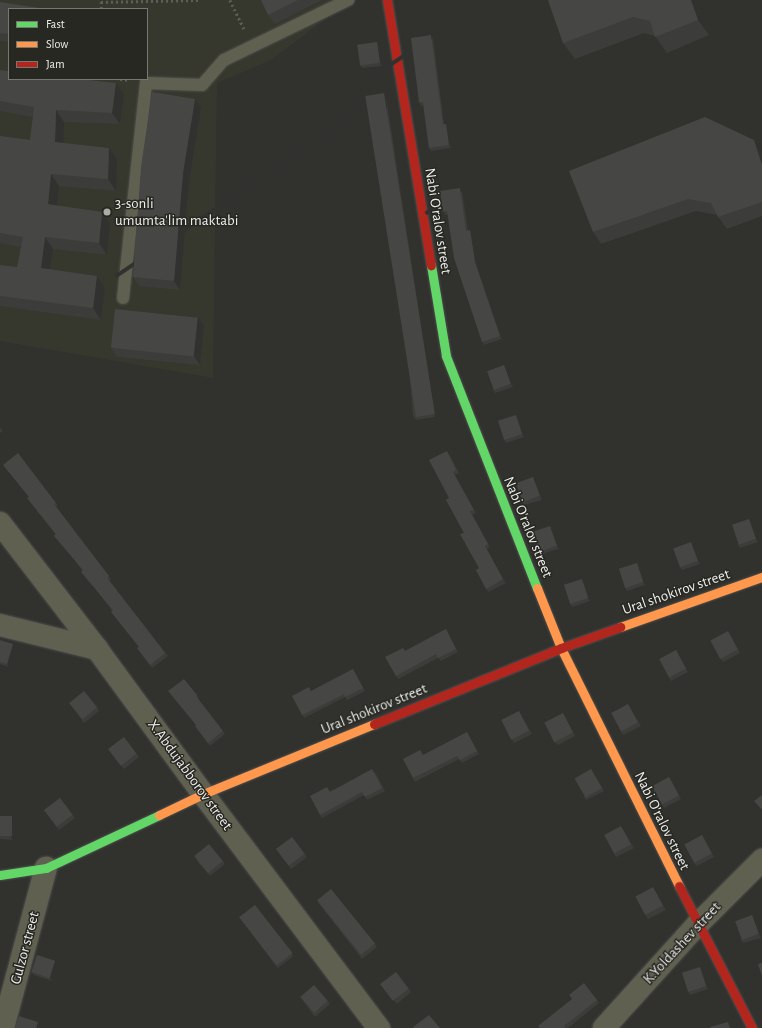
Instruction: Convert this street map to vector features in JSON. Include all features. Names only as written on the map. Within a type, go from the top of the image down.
[{"type":"street","name":"Nabi O'ralov street","points":[[387,0],[446,356],[561,648],[698,924],[752,1028]]},
{"type":"street","name":"X.Abdujabborov street","points":[[0,523],[97,649],[203,794],[379,1028]]},
{"type":"street","name":"Ural shokirov street","points":[[0,874],[46,868],[203,794],[561,648],[762,577]]},
{"type":"street","points":[[0,625],[97,649]]},
{"type":"street","name":"K.Yoldashev street","points":[[604,1028],[698,924],[762,860]]},
{"type":"street","name":"Gulzor street","points":[[3,1028],[46,868]]},
{"type":"lane","points":[[123,298],[146,83],[202,85],[224,60],[348,0]]},
{"type":"path","points":[[101,8],[101,2],[198,0]]},
{"type":"path","points":[[230,0],[252,46]]},
{"type":"shaded area","name":"3-sonli umumta'lim maktabi","points":[[0,0],[351,0],[271,60],[217,83],[213,378],[0,341]]},
{"type":"building","points":[[261,0],[298,0],[268,15]]},
{"type":"building","points":[[548,0],[691,0],[698,20],[655,37],[650,21],[633,17],[563,43]]},
{"type":"building","points":[[0,2],[39,8],[8,8],[8,34],[0,33]]},
{"type":"building","points":[[431,35],[443,125],[446,124],[449,145],[429,148],[423,102],[419,102],[411,38]]},
{"type":"building","points":[[377,42],[380,63],[360,66],[357,45]]},
{"type":"building","points":[[0,70],[8,71],[8,80],[88,80],[116,83],[112,113],[56,110],[55,142],[109,148],[108,179],[51,174],[48,204],[102,212],[99,243],[45,237],[41,268],[97,276],[93,308],[0,296],[0,265],[17,267],[23,237],[0,233],[0,136],[30,140],[34,107],[0,101]]},
{"type":"building","points":[[152,92],[195,99],[183,173],[174,281],[133,277],[141,167]]},
{"type":"building","points":[[384,93],[435,414],[416,417],[365,96]]},
{"type":"building","points":[[705,117],[754,140],[762,165],[762,202],[718,217],[711,203],[688,199],[593,232],[569,171]]},
{"type":"building","points":[[460,188],[466,231],[470,230],[475,262],[500,336],[482,342],[454,258],[447,211],[443,211],[440,191]]},
{"type":"building","points":[[115,309],[198,318],[193,356],[111,348]]},
{"type":"building","points":[[504,365],[511,384],[494,390],[487,371]]},
{"type":"building","points":[[516,415],[522,434],[504,440],[498,421]]},
{"type":"building","points":[[447,451],[456,470],[453,472],[474,510],[470,511],[488,544],[485,546],[503,579],[486,589],[476,570],[479,568],[460,534],[464,533],[446,500],[449,498],[429,460]]},
{"type":"building","points":[[18,453],[56,503],[54,504],[109,576],[107,578],[165,653],[150,665],[137,648],[139,647],[111,612],[113,610],[81,572],[83,570],[54,536],[56,534],[3,465]]},
{"type":"building","points":[[533,477],[540,496],[523,502],[516,483]]},
{"type":"building","points":[[749,519],[756,539],[739,545],[732,525]]},
{"type":"building","points":[[550,526],[557,546],[540,552],[533,532]]},
{"type":"building","points":[[691,542],[698,561],[680,567],[673,548]]},
{"type":"building","points":[[637,563],[643,582],[625,588],[619,569]]},
{"type":"building","points":[[582,579],[588,598],[570,604],[564,585]]},
{"type":"building","points":[[446,629],[456,649],[438,658],[436,654],[396,676],[385,657],[403,648],[405,651]]},
{"type":"building","points":[[728,631],[738,650],[720,659],[710,640]]},
{"type":"building","points":[[0,640],[13,644],[7,664],[0,662]]},
{"type":"building","points":[[676,650],[686,669],[669,677],[659,659]]},
{"type":"building","points":[[353,669],[363,688],[345,697],[344,694],[302,715],[292,696],[309,687],[311,691]]},
{"type":"building","points":[[184,679],[223,731],[208,743],[195,726],[196,725],[168,691]]},
{"type":"building","points":[[84,691],[97,707],[82,719],[69,703]]},
{"type":"building","points":[[628,704],[638,723],[621,731],[611,713]]},
{"type":"building","points":[[519,711],[529,731],[511,740],[501,720]]},
{"type":"building","points":[[563,713],[573,733],[554,742],[544,723]]},
{"type":"building","points":[[467,732],[477,751],[460,760],[457,756],[413,778],[403,759],[420,750],[423,755]]},
{"type":"building","points":[[124,737],[137,754],[121,766],[108,749]]},
{"type":"building","points":[[372,769],[382,788],[365,797],[362,792],[320,815],[310,796],[327,787],[330,792]]},
{"type":"building","points":[[591,769],[602,788],[586,798],[575,778]]},
{"type":"building","points":[[669,777],[679,796],[662,804],[652,786]]},
{"type":"building","points":[[762,795],[762,810],[754,801]]},
{"type":"building","points":[[60,798],[73,815],[57,827],[44,810]]},
{"type":"building","points":[[0,816],[12,816],[12,836],[0,836]]},
{"type":"building","points":[[621,826],[631,845],[614,853],[604,835]]},
{"type":"building","points":[[702,835],[712,854],[694,863],[684,844]]},
{"type":"building","points":[[292,837],[305,854],[289,866],[276,849]]},
{"type":"building","points":[[209,844],[223,861],[208,873],[194,856]]},
{"type":"building","points":[[653,887],[663,906],[645,915],[635,896]]},
{"type":"building","points":[[331,889],[375,943],[361,955],[317,900]]},
{"type":"building","points":[[255,905],[293,953],[277,965],[239,917]]},
{"type":"building","points":[[752,915],[759,934],[742,940],[735,921]]},
{"type":"building","points":[[37,955],[55,961],[50,978],[31,972]]},
{"type":"building","points":[[762,963],[762,976],[758,964]]},
{"type":"building","points":[[700,967],[706,986],[688,992],[682,973]]},
{"type":"building","points":[[396,972],[409,989],[393,1001],[380,984]]},
{"type":"building","points":[[584,983],[597,1000],[564,1026],[565,1028],[540,1028],[538,1026],[572,999],[569,995]]},
{"type":"building","points":[[314,985],[328,1001],[314,1013],[300,997]]},
{"type":"building","points":[[429,1015],[440,1028],[413,1027]]},
{"type":"building","points":[[19,1016],[38,1022],[36,1028],[15,1028]]},
{"type":"building","points":[[728,1022],[730,1028],[710,1027]]},
{"type":"traffic: fast","points":[[431,265],[446,356],[537,588]]},
{"type":"traffic: fast","points":[[0,875],[46,868],[159,815]]},
{"type":"traffic: slow","points":[[620,627],[762,577]]},
{"type":"traffic: slow","points":[[537,588],[561,648],[679,886]]},
{"type":"traffic: slow","points":[[159,815],[203,794],[374,724]]},
{"type":"traffic: jam","points":[[387,0],[431,265]]},
{"type":"traffic: jam","points":[[374,724],[561,648],[620,627]]},
{"type":"traffic: jam","points":[[679,886],[752,1028]]},
{"type":"place","name":"3-sonli umumta'lim maktabi","points":[[107,212]]}]
